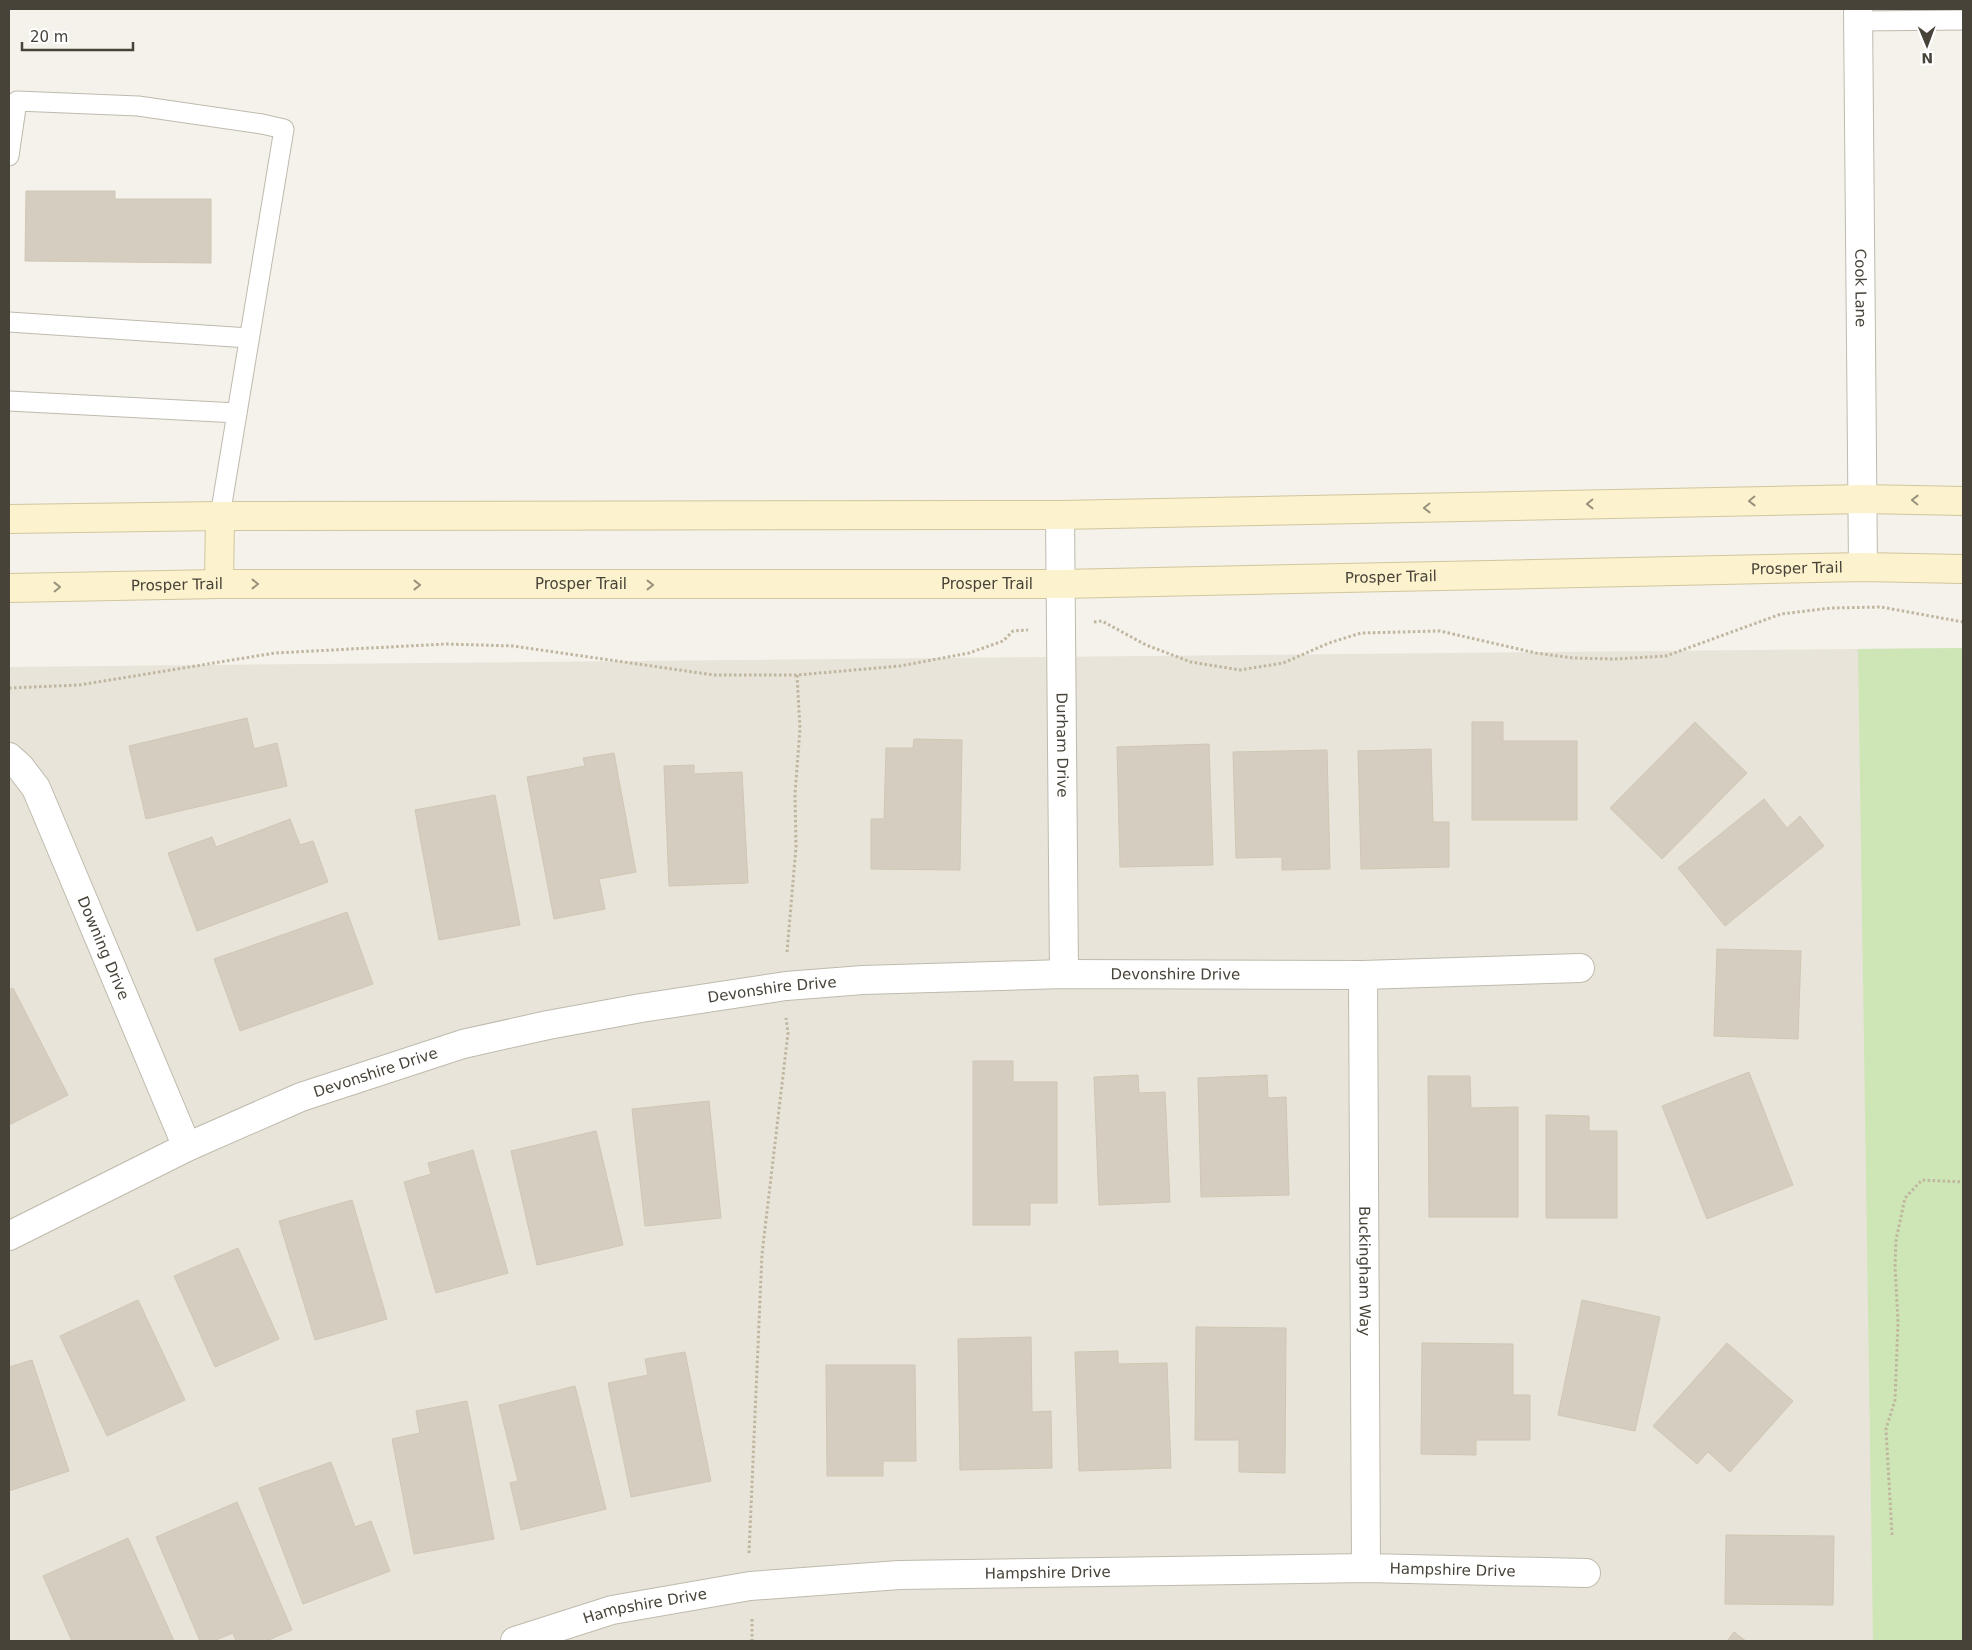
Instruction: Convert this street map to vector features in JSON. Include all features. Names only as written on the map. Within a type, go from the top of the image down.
[{"type":"main road","points":[[9,520],[220,516],[1060,515],[1863,499],[1963,501]]},
{"type":"main road","points":[[219,584],[220,516]]},
{"type":"main road","name":"Prosper Trail","points":[[9,588],[219,584],[1062,584],[1863,567],[1963,569]]},
{"type":"street","name":"Cook Lane","points":[[1858,15],[1863,567]]},
{"type":"street","name":"Durham Drive","points":[[1060,515],[1064,974]]},
{"type":"street","name":"Downing Drive","points":[[9,757],[20,767],[36,788],[187,1147]]},
{"type":"street","name":"Devonshire Drive","points":[[9,1236],[187,1147],[300,1097],[463,1044],[548,1025],[641,1008],[786,986],[863,980],[1064,974],[1363,975],[1580,968]]},
{"type":"street","name":"Buckingham Way","points":[[1363,975],[1366,1568]]},
{"type":"street","name":"Hampshire Drive","points":[[515,1641],[612,1610],[750,1586],[899,1575],[1366,1568],[1586,1573]]},
{"type":"lane","points":[[1858,15],[1963,20]]},
{"type":"lane","points":[[9,156],[17,100],[138,106],[262,124],[284,129],[220,516]]},
{"type":"lane","points":[[9,322],[249,338]]},
{"type":"lane","points":[[9,401],[237,413]]},
{"type":"path","points":[[9,688],[79,686],[274,653],[446,644],[513,646],[714,675],[797,675],[900,666],[969,653],[1002,641],[1013,631],[1102,621],[1146,644],[1191,662],[1240,670],[1284,663],[1329,643],[1360,633],[1440,631],[1536,653],[1573,658],[1616,659],[1666,656],[1781,614],[1822,609],[1881,607],[1963,622]]},
{"type":"path","points":[[786,961],[796,847],[796,794],[800,729],[797,675]]},
{"type":"path","points":[[749,1563],[761,1263],[788,1033],[786,1014]]},
{"type":"path","points":[[1892,1535],[1886,1429],[1895,1400],[1898,1322],[1895,1266],[1896,1240],[1905,1198],[1922,1180],[1963,1182]]},
{"type":"path","points":[[752,1618],[752,1641]]},
{"type":"shaded area","points":[[1963,648],[1963,1641],[9,1641],[9,667]]},
{"type":"green space","points":[[1963,648],[1963,1641],[1873,1641],[1858,649]]},
{"type":"building","points":[[26,191],[115,191],[115,199],[211,199],[211,263],[25,261]]},
{"type":"building","points":[[247,718],[254,749],[277,743],[287,786],[146,819],[129,746]]},
{"type":"building","points":[[1472,722],[1503,722],[1503,741],[1577,741],[1577,820],[1472,820]]},
{"type":"building","points":[[1695,722],[1747,773],[1662,859],[1610,808]]},
{"type":"building","points":[[914,739],[962,740],[960,870],[871,869],[871,819],[884,819],[886,748],[913,748]]},
{"type":"building","points":[[1209,744],[1213,865],[1120,867],[1117,747]]},
{"type":"building","points":[[1431,749],[1433,822],[1449,822],[1449,867],[1361,869],[1358,751]]},
{"type":"building","points":[[1327,750],[1330,869],[1282,870],[1282,857],[1236,858],[1233,752]]},
{"type":"building","points":[[614,753],[636,872],[599,879],[605,909],[554,919],[527,777],[585,766],[583,758]]},
{"type":"building","points":[[694,765],[694,774],[742,772],[748,883],[669,886],[664,766]]},
{"type":"building","points":[[495,795],[520,925],[439,940],[415,810]]},
{"type":"building","points":[[1764,799],[1787,828],[1800,816],[1824,846],[1725,926],[1678,868]]},
{"type":"building","points":[[290,819],[300,845],[313,841],[328,882],[197,931],[168,853],[212,837],[216,847]]},
{"type":"building","points":[[347,912],[373,984],[240,1031],[214,959]]},
{"type":"building","points":[[1717,949],[1801,951],[1798,1039],[1714,1036]]},
{"type":"building","points":[[13,988],[68,1095],[9,1125],[9,990]]},
{"type":"building","points":[[973,1061],[1013,1061],[1013,1082],[1057,1082],[1057,1203],[1030,1203],[1030,1225],[973,1225]]},
{"type":"building","points":[[1749,1072],[1793,1185],[1707,1219],[1662,1106]]},
{"type":"building","points":[[1138,1075],[1139,1093],[1165,1092],[1170,1202],[1099,1205],[1094,1077]]},
{"type":"building","points":[[1267,1075],[1268,1098],[1286,1097],[1289,1195],[1201,1197],[1198,1078]]},
{"type":"building","points":[[1428,1076],[1470,1076],[1471,1108],[1518,1107],[1518,1217],[1429,1217]]},
{"type":"building","points":[[709,1101],[721,1218],[645,1226],[632,1109]]},
{"type":"building","points":[[1546,1115],[1589,1116],[1589,1131],[1617,1131],[1617,1218],[1546,1218]]},
{"type":"building","points":[[596,1131],[623,1245],[537,1265],[511,1151]]},
{"type":"building","points":[[473,1150],[508,1273],[436,1293],[404,1182],[431,1174],[428,1163]]},
{"type":"building","points":[[352,1200],[387,1319],[315,1340],[279,1221]]},
{"type":"building","points":[[238,1248],[279,1339],[215,1367],[174,1276]]},
{"type":"building","points":[[138,1300],[185,1400],[107,1436],[60,1336]]},
{"type":"building","points":[[1582,1300],[1660,1317],[1635,1431],[1558,1415]]},
{"type":"building","points":[[1196,1327],[1286,1328],[1285,1473],[1239,1472],[1239,1440],[1195,1440]]},
{"type":"building","points":[[1031,1337],[1032,1412],[1051,1411],[1052,1468],[960,1470],[958,1339]]},
{"type":"building","points":[[1422,1343],[1513,1344],[1513,1395],[1530,1395],[1530,1440],[1476,1440],[1476,1455],[1421,1454]]},
{"type":"building","points":[[1727,1343],[1793,1401],[1730,1472],[1708,1452],[1697,1464],[1653,1426]]},
{"type":"building","points":[[1118,1351],[1118,1364],[1167,1363],[1171,1468],[1079,1471],[1075,1352]]},
{"type":"building","points":[[685,1352],[711,1481],[631,1497],[608,1383],[648,1375],[645,1359]]},
{"type":"building","points":[[32,1360],[69,1471],[9,1491],[9,1367]]},
{"type":"building","points":[[826,1365],[915,1365],[916,1461],[883,1461],[883,1476],[827,1476]]},
{"type":"building","points":[[575,1386],[606,1509],[521,1530],[510,1483],[518,1481],[499,1405]]},
{"type":"building","points":[[467,1401],[494,1539],[414,1554],[392,1439],[420,1433],[416,1411]]},
{"type":"building","points":[[331,1462],[355,1527],[371,1521],[390,1571],[303,1604],[259,1488]]},
{"type":"building","points":[[237,1502],[292,1630],[266,1641],[236,1641],[233,1633],[213,1641],[200,1641],[156,1537]]},
{"type":"building","points":[[1726,1535],[1834,1536],[1833,1605],[1725,1604]]},
{"type":"building","points":[[128,1538],[174,1641],[72,1641],[43,1576]]},
{"type":"building","points":[[1734,1632],[1746,1641],[1727,1641]]}]
